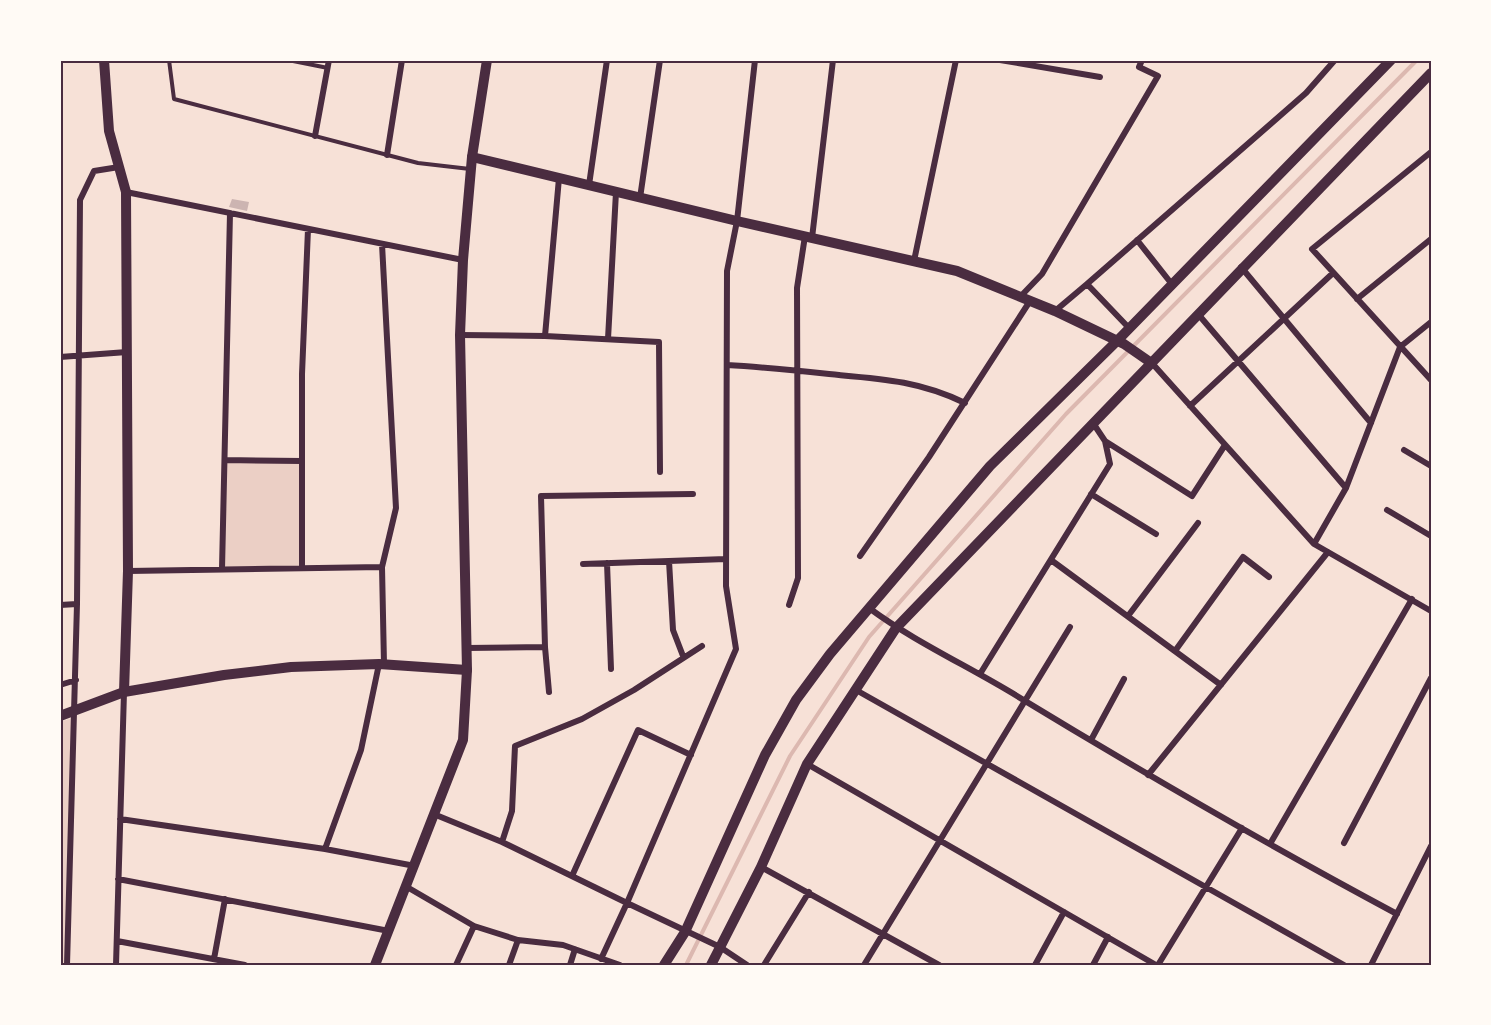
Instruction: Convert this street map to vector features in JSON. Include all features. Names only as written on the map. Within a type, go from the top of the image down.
[{"type":"main road","points":[[104,60],[109,130],[126,192],[129,571],[124,692]]},
{"type":"main road","points":[[375,965],[464,740],[467,648],[460,335],[463,260],[472,157],[487,60]]},
{"type":"main road","points":[[664,965],[687,933],[765,754],[796,700],[990,466],[1120,343],[1129,328],[1171,283],[1391,60]]},
{"type":"main road","points":[[711,965],[717,946],[761,867],[807,764],[896,628],[1241,267],[1431,73]]},
{"type":"main road","points":[[472,157],[957,271],[1055,310],[1120,343],[1150,362]]},
{"type":"main road","points":[[60,716],[124,692],[224,675],[291,667],[381,664],[467,670]]},
{"type":"street","points":[[315,136],[329,60]]},
{"type":"street","points":[[387,155],[402,60]]},
{"type":"street","points":[[589,185],[607,60]]},
{"type":"street","points":[[640,198],[660,60]]},
{"type":"street","points":[[601,958],[627,903],[736,649],[726,586],[727,271],[737,221],[755,60]]},
{"type":"street","points":[[789,605],[798,578],[797,288],[808,237],[833,60]]},
{"type":"street","points":[[914,261],[956,60]]},
{"type":"street","points":[[1000,60],[1100,77]]},
{"type":"street","points":[[860,556],[965,403],[1158,76],[1139,67],[1142,60]]},
{"type":"street","points":[[1055,310],[1088,284],[1306,93],[1335,60]]},
{"type":"street","points":[[1431,152],[1312,249],[1431,380]]},
{"type":"street","points":[[67,965],[76,680],[80,200],[94,171],[118,167]]},
{"type":"street","points":[[545,336],[559,178]]},
{"type":"street","points":[[126,192],[463,260]]},
{"type":"street","points":[[608,339],[616,192]]},
{"type":"street","points":[[222,568],[230,213]]},
{"type":"street","points":[[302,567],[302,374],[308,229]]},
{"type":"street","points":[[1357,299],[1431,239]]},
{"type":"street","points":[[1137,240],[1171,283]]},
{"type":"street","points":[[325,849],[361,750],[381,664],[382,567],[396,508],[382,244]]},
{"type":"street","points":[[1241,267],[1371,423]]},
{"type":"street","points":[[1190,406],[1333,273]]},
{"type":"street","points":[[1088,284],[1129,328]]},
{"type":"street","points":[[1197,314],[1346,488]]},
{"type":"street","points":[[1314,544],[1346,488],[1400,348],[1431,322]]},
{"type":"street","points":[[460,335],[545,336],[659,342],[660,472]]},
{"type":"street","points":[[60,357],[127,352]]},
{"type":"street","points":[[1150,362],[1314,544],[1431,611]]},
{"type":"street","points":[[727,365],[882,377],[936,389],[965,403]]},
{"type":"street","points":[[980,674],[1110,464],[1105,441],[1093,423]]},
{"type":"street","points":[[1105,441],[1192,496],[1225,445]]},
{"type":"street","points":[[1404,450],[1431,466]]},
{"type":"street","points":[[225,460],[302,461]]},
{"type":"street","points":[[549,692],[545,647],[541,496],[693,494]]},
{"type":"street","points":[[1091,494],[1156,534]]},
{"type":"street","points":[[1387,510],[1431,536]]},
{"type":"street","points":[[1128,616],[1198,523]]},
{"type":"street","points":[[1148,775],[1328,552]]},
{"type":"street","points":[[1175,651],[1243,557],[1269,577]]},
{"type":"street","points":[[583,564],[726,559]]},
{"type":"street","points":[[1051,560],[1221,685]]},
{"type":"street","points":[[669,561],[673,630],[683,656]]},
{"type":"street","points":[[607,563],[611,669]]},
{"type":"street","points":[[129,571],[382,567]]},
{"type":"street","points":[[1270,844],[1412,599]]},
{"type":"street","points":[[60,605],[77,604]]},
{"type":"street","points":[[872,610],[896,628],[980,674],[1148,775],[1397,914]]},
{"type":"street","points":[[864,965],[938,840],[1070,627]]},
{"type":"street","points":[[502,842],[512,810],[515,746],[582,719],[634,690],[683,656],[702,646]]},
{"type":"street","points":[[467,648],[545,647]]},
{"type":"street","points":[[1344,843],[1431,678]]},
{"type":"street","points":[[1090,740],[1124,679]]},
{"type":"street","points":[[60,686],[76,680]]},
{"type":"street","points":[[856,690],[1344,965]]},
{"type":"street","points":[[116,965],[124,692]]},
{"type":"street","points":[[572,876],[638,730],[691,755]]},
{"type":"street","points":[[807,764],[1157,965],[1242,828]]},
{"type":"street","points":[[436,815],[502,842],[717,946],[747,965]]},
{"type":"street","points":[[120,819],[325,849],[415,866]]},
{"type":"street","points":[[1371,965],[1431,846]]},
{"type":"street","points":[[761,867],[939,965]]},
{"type":"street","points":[[118,879],[389,931]]},
{"type":"street","points":[[407,887],[474,926],[518,940],[575,950],[620,965]]},
{"type":"street","points":[[764,965],[809,892]]},
{"type":"street","points":[[214,959],[225,899]]},
{"type":"street","points":[[1035,965],[1064,912]]},
{"type":"street","points":[[456,965],[474,926]]},
{"type":"street","points":[[1093,965],[1108,937]]},
{"type":"street","points":[[509,965],[518,940]]},
{"type":"street","points":[[117,941],[245,965]]},
{"type":"street","points":[[570,965],[575,950]]},
{"type":"lane","points":[[169,60],[174,99],[418,163],[471,169]]},
{"type":"lane","points":[[288,60],[328,68]]},
{"type":"shaded area","points":[[225,460],[302,461],[302,567],[222,569]]},
{"type":"shaded area","points":[[72,718],[67,965],[60,965],[60,722]]},
{"type":"building","points":[[232,199],[249,202],[247,211],[229,207]]},
{"type":"waterway","points":[[686,965],[790,756],[869,637],[1066,414],[1417,60]]}]
